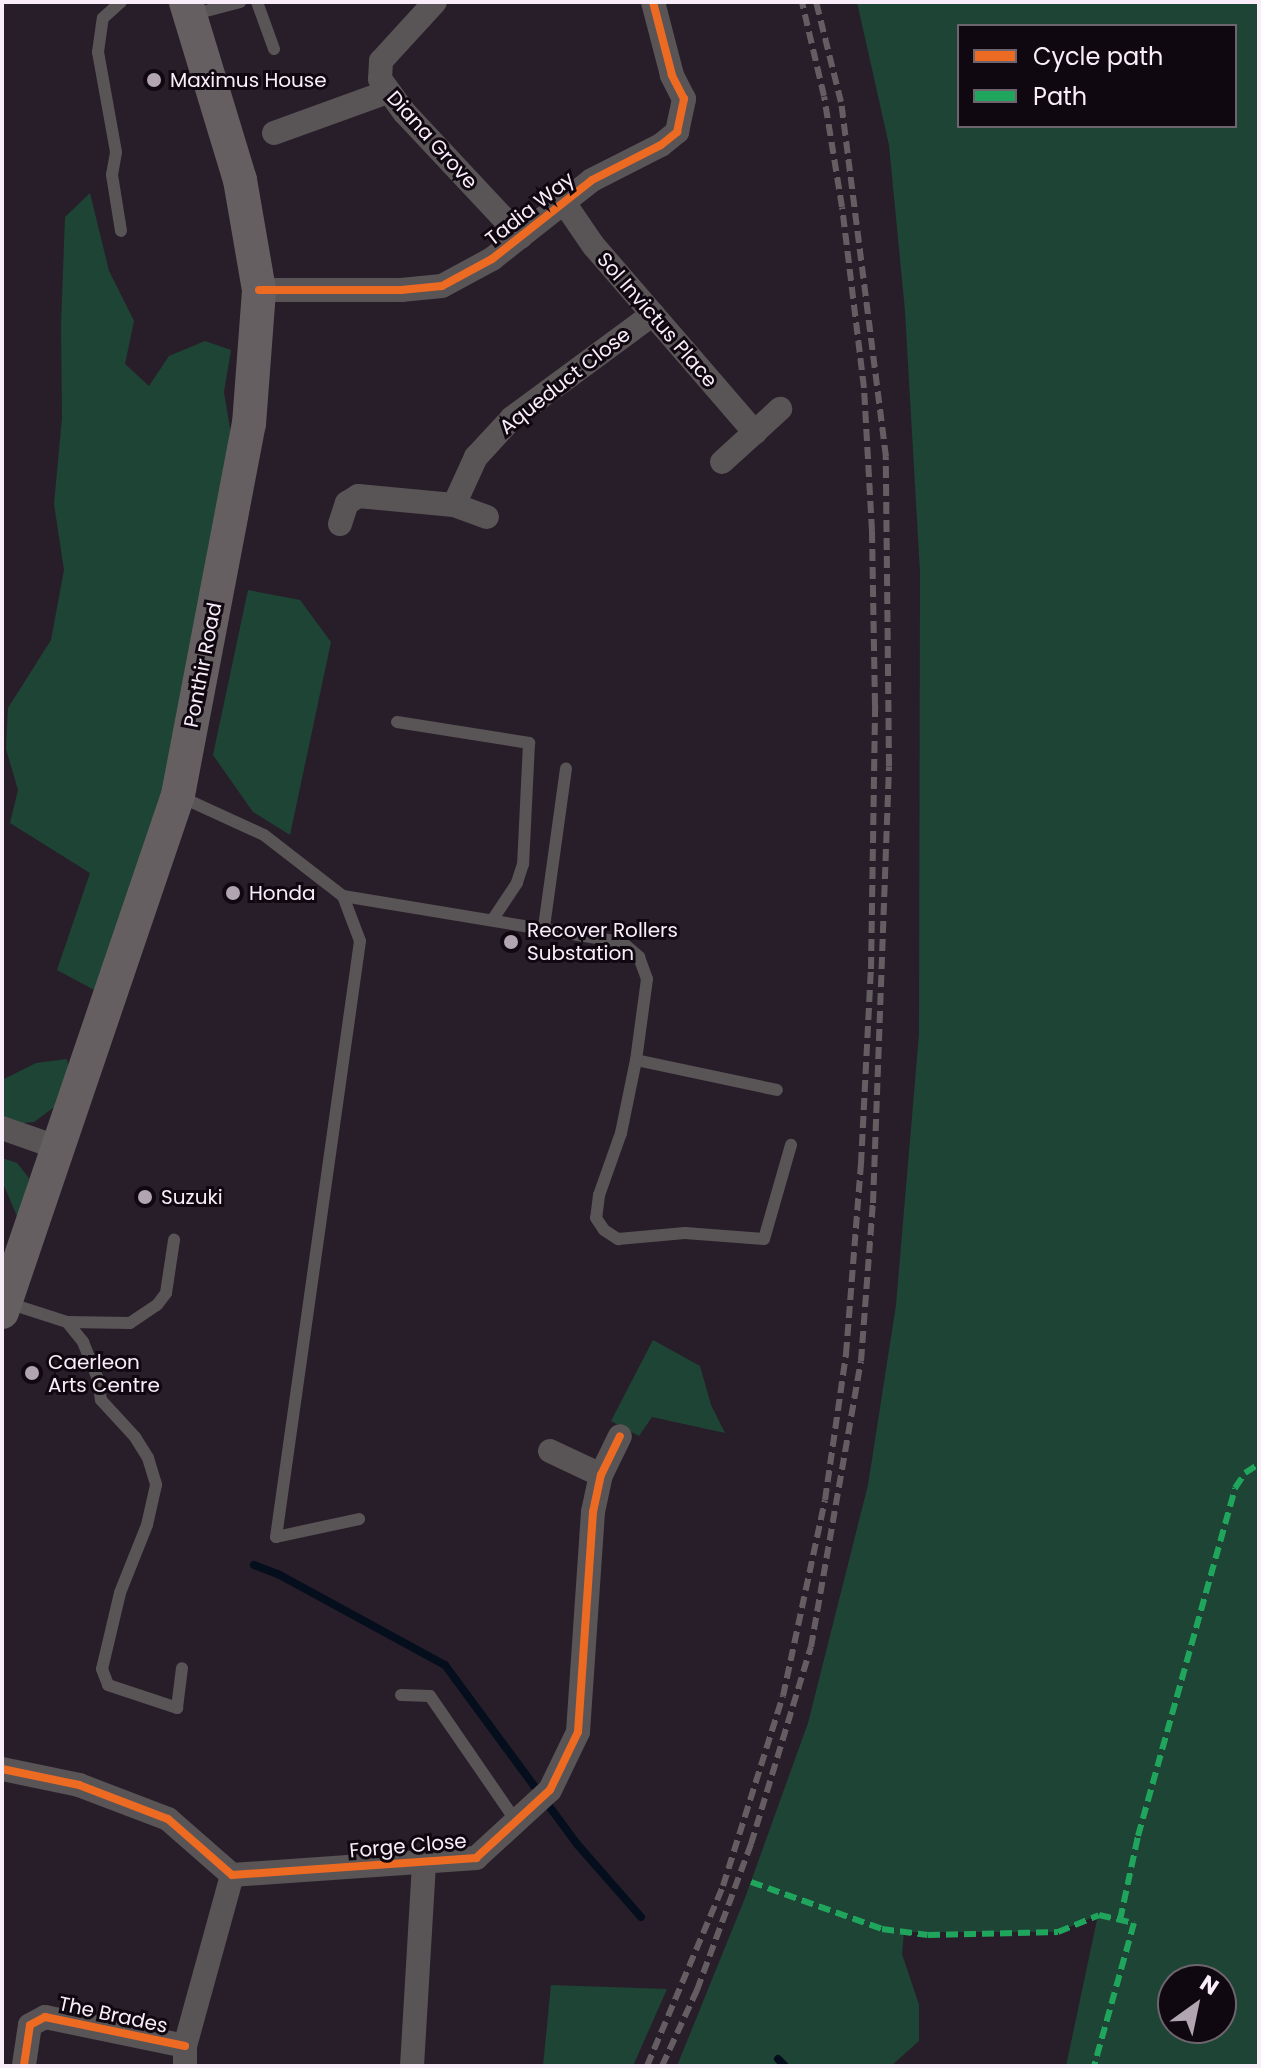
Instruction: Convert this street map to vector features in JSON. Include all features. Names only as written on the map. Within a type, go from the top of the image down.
[{"type":"main road","name":"Ponthir Road","points":[[4,1307],[178,795],[249,424],[259,290],[240,180],[189,9]]},
{"type":"street","name":"Diana Grove","points":[[435,2],[381,61],[380,79],[387,92],[521,237]]},
{"type":"street","name":"Tadia Way","points":[[259,290],[401,290],[442,286],[492,259],[592,180],[661,145],[677,132],[684,99],[672,75],[653,2]]},
{"type":"street","points":[[274,133],[387,92]]},
{"type":"street","name":"Sol Invictus Place","points":[[565,204],[593,245],[755,433]]},
{"type":"street","name":"Aqueduct Close","points":[[454,505],[476,457],[512,418],[653,314]]},
{"type":"street","points":[[722,462],[780,409]]},
{"type":"street","points":[[340,524],[347,503],[358,496],[454,505],[487,517]]},
{"type":"street","points":[[2,1128],[56,1147]]},
{"type":"street","name":"Forge Close","points":[[232,1875],[476,1858],[550,1790],[578,1732],[593,1512],[601,1475],[620,1436]]},
{"type":"street","points":[[550,1451],[601,1475]]},
{"type":"street","points":[[2,1769],[79,1785],[168,1819],[232,1875]]},
{"type":"street","points":[[412,2066],[424,1862]]},
{"type":"street","name":"The Brades","points":[[24,2065],[30,2025],[45,2017],[185,2056],[232,1875]]},
{"type":"lane","points":[[121,2],[103,18],[98,52],[116,152],[112,175],[121,231]]},
{"type":"lane","points":[[189,9],[240,2]]},
{"type":"lane","points":[[257,2],[274,49]]},
{"type":"lane","points":[[397,722],[529,743],[523,864],[517,883],[493,919]]},
{"type":"lane","points":[[544,927],[566,769]]},
{"type":"lane","points":[[178,795],[264,835],[343,896],[622,942],[639,957],[647,979],[636,1060],[621,1133],[599,1195],[596,1218],[604,1230],[618,1239],[685,1233],[764,1239],[791,1145]]},
{"type":"lane","points":[[343,896],[360,941],[276,1537],[359,1519]]},
{"type":"lane","points":[[636,1060],[777,1090]]},
{"type":"lane","points":[[4,1307],[67,1322],[130,1323],[157,1305],[166,1293],[174,1240]]},
{"type":"lane","points":[[67,1322],[83,1342],[98,1379],[101,1400],[135,1437],[148,1458],[156,1485],[147,1525],[120,1593],[102,1669],[108,1685],[177,1708],[182,1668]]},
{"type":"lane","points":[[401,1695],[430,1696],[516,1821]]},
{"type":"green space","points":[[857,2],[1259,2],[1259,2066],[1066,2066],[1098,1915],[1058,1932],[904,1932],[902,1954],[919,2005],[919,2041],[891,2066],[677,2066],[745,1898],[808,1723],[868,1485],[896,1305],[919,1034],[920,572],[905,311],[889,145]]},
{"type":"green space","points":[[90,193],[109,271],[134,321],[125,364],[149,386],[169,356],[205,341],[231,350],[224,392],[232,441],[164,795],[96,991],[57,970],[90,873],[10,823],[18,790],[6,749],[8,708],[51,640],[64,570],[54,504],[62,418],[65,217]]},
{"type":"green space","points":[[248,590],[300,600],[331,642],[290,835],[253,812],[213,755]]},
{"type":"green space","points":[[67,1059],[70,1075],[57,1105],[34,1122],[14,1124],[2,1117],[2,1080],[36,1063]]},
{"type":"green space","points":[[2,1158],[17,1163],[29,1178],[19,1221],[2,1181]]},
{"type":"green space","points":[[653,1340],[700,1366],[711,1405],[725,1433],[652,1417],[639,1436],[611,1421]]},
{"type":"green space","points":[[551,1985],[667,1989],[633,2066],[543,2066]]},
{"type":"waterway","points":[[254,1565],[278,1574],[445,1665],[577,1844],[641,1917]]},
{"type":"waterway","points":[[778,2059],[785,2066]]},
{"type":"railway","points":[[647,2066],[723,1886],[783,1696],[825,1500],[846,1354],[861,1164],[871,969],[875,705],[872,531],[864,388],[842,207],[824,96],[802,2]]},
{"type":"railway","points":[[662,2066],[697,1990],[751,1844],[811,1647],[861,1361],[873,1203],[889,766],[886,457],[841,102],[816,2]]},
{"type":"marked path","points":[[1120,1920],[1138,1836],[1235,1488],[1245,1473],[1259,1464]]},
{"type":"marked path","points":[[751,1882],[882,1929],[928,1935],[1058,1932],[1099,1915],[1134,1923],[1094,2066]]},
{"type":"cycle path","points":[[259,290],[401,290],[442,286],[492,259],[592,180],[661,145],[677,132],[684,99],[672,75],[653,2]]},
{"type":"cycle path","points":[[2,1769],[79,1785],[168,1819],[232,1875],[476,1858],[550,1790],[578,1732],[593,1512],[601,1475],[620,1436]]},
{"type":"cycle path","points":[[24,2065],[30,2025],[45,2017],[185,2046]]},
{"type":"place","name":"Maximus House","points":[[154,80]]},
{"type":"place","name":"Honda","points":[[233,893]]},
{"type":"place","name":"Recover Rollers Substation","points":[[511,942]]},
{"type":"place","name":"Suzuki","points":[[145,1197]]},
{"type":"place","name":"Caerleon Arts Centre","points":[[32,1373]]}]
